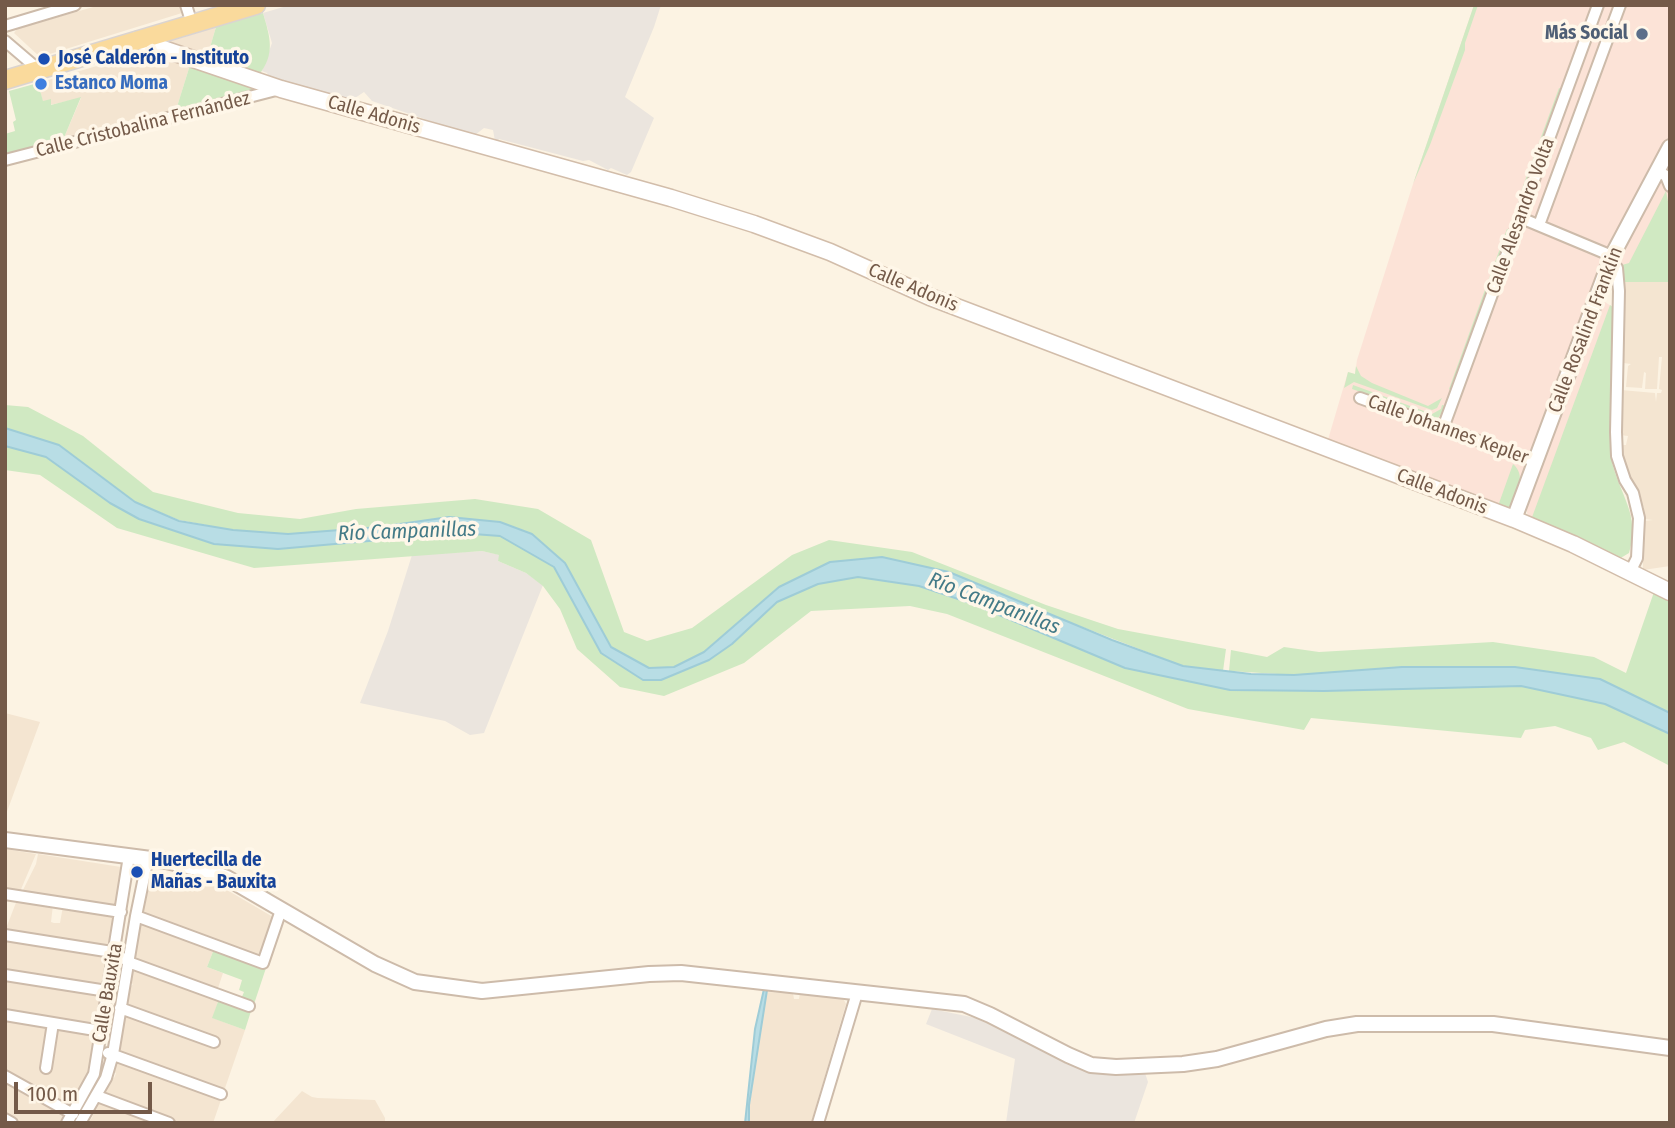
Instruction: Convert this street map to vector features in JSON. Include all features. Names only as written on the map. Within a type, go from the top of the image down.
[{"type":"main road","points":[[5,80],[256,5]]},
{"type":"main road","name":"Calle Adonis","points":[[138,40],[281,89],[671,198],[754,224],[830,252],[943,302],[1514,519],[1573,544],[1670,592]]},
{"type":"street","points":[[5,26],[75,5]]},
{"type":"street","points":[[186,5],[192,24]]},
{"type":"street","name":"Calle Alesandro Volta","points":[[1443,428],[1598,5]]},
{"type":"street","name":"Calle Alesandro Volta","points":[[1539,225],[1620,5]]},
{"type":"street","points":[[5,41],[38,70]]},
{"type":"street","name":"Calle Cristobalina Fernández","points":[[5,160],[281,89]]},
{"type":"street","name":"Calle Rosalind Franklin","points":[[1514,519],[1610,260],[1670,147]]},
{"type":"street","points":[[1657,170],[1667,176],[1670,186]]},
{"type":"street","points":[[1521,218],[1610,260],[1617,268],[1617,456],[1625,480],[1633,493],[1639,518],[1637,558],[1630,572]]},
{"type":"street","name":"Calle Johannes Kepler","points":[[1360,398],[1537,462]]},
{"type":"street","points":[[5,840],[129,856],[209,871],[227,878],[393,973],[415,982],[440,987],[482,991],[649,974],[681,974],[964,1004],[990,1014],[1091,1065],[1116,1067],[1183,1064],[1217,1059],[1326,1029],[1357,1024],[1493,1024],[1670,1048]]},
{"type":"street","name":"Calle Bauxita","points":[[73,1120],[94,1074],[129,856]]},
{"type":"street","name":"Calle Bauxita","points":[[73,1120],[97,1096],[113,1054],[148,859]]},
{"type":"street","points":[[5,894],[121,912]]},
{"type":"street","points":[[136,916],[262,963],[281,910]]},
{"type":"street","points":[[5,935],[115,954],[249,1006]]},
{"type":"street","points":[[5,975],[107,992]]},
{"type":"street","points":[[818,1123],[857,993]]},
{"type":"street","points":[[120,1008],[214,1042]]},
{"type":"street","points":[[5,1015],[101,1031]]},
{"type":"street","points":[[46,1068],[53,1023]]},
{"type":"street","points":[[98,1052],[113,1054],[221,1094]]},
{"type":"street","points":[[5,1076],[73,1120]]},
{"type":"street","points":[[97,1096],[169,1123]]},
{"type":"street","points":[[5,1119],[12,1123]]},
{"type":"shaded area","points":[[100,5],[180,5],[182,13],[40,57],[14,33],[17,29]]},
{"type":"shaded area","points":[[290,5],[661,5],[625,97],[654,118],[631,172],[627,175],[611,168],[608,170],[589,160],[583,161],[499,139],[495,141],[493,130],[484,128],[475,135],[442,125],[372,101],[364,92],[352,100],[270,78],[262,71],[272,43],[263,13]]},
{"type":"shaded area","points":[[1474,5],[1670,5],[1670,282],[1614,281],[1605,302],[1614,308],[1611,458],[1614,475],[1631,515],[1629,553],[1531,520],[1527,505],[1516,501],[1506,509],[1327,443],[1348,372],[1355,374],[1357,360],[1413,184]]},
{"type":"shaded area","points":[[216,27],[206,61],[165,41],[181,38]]},
{"type":"shaded area","points":[[142,53],[158,58],[161,54],[190,65],[176,110],[63,140],[81,98],[50,105],[43,102],[38,83]]},
{"type":"shaded area","points":[[1624,282],[1670,282],[1670,566],[1643,570],[1643,521],[1653,520],[1644,519],[1644,507],[1639,506],[1621,454],[1620,445],[1626,445],[1628,436],[1620,435],[1621,390],[1655,393],[1656,402],[1657,393],[1662,390],[1659,389],[1662,357],[1659,357],[1657,389],[1645,389],[1644,372],[1642,388],[1626,387],[1628,366],[1631,364],[1623,363]]},
{"type":"shaded area","points":[[482,551],[500,555],[498,561],[526,573],[543,585],[484,733],[470,735],[445,721],[360,703],[388,631],[412,555]]},
{"type":"shaded area","points":[[5,713],[40,722],[5,817]]},
{"type":"shaded area","points":[[5,849],[36,854],[19,894],[5,892]]},
{"type":"shaded area","points":[[38,854],[121,867],[120,873],[123,874],[121,889],[117,889],[118,909],[21,894]]},
{"type":"shaded area","points":[[153,872],[170,874],[182,881],[185,876],[214,882],[225,892],[227,890],[273,917],[259,958],[142,915]]},
{"type":"shaded area","points":[[17,900],[53,905],[51,922],[54,923],[60,923],[63,906],[116,914],[109,948],[5,931]]},
{"type":"shaded area","points":[[140,922],[214,949],[207,967],[223,973],[217,991],[133,959]]},
{"type":"shaded area","points":[[5,939],[108,955],[103,987],[5,972]]},
{"type":"shaded area","points":[[131,968],[219,999],[213,1018],[245,1030],[224,1091],[117,1052],[128,990],[133,984],[129,982]]},
{"type":"shaded area","points":[[5,979],[100,994],[96,1027],[5,1012]]},
{"type":"shaded area","points":[[766,992],[793,993],[794,999],[799,999],[800,993],[843,998],[846,1004],[811,1123],[749,1123]]},
{"type":"shaded area","points":[[932,1009],[976,1018],[1086,1072],[1145,1073],[1148,1082],[1134,1123],[1006,1123],[1015,1059],[926,1024]]},
{"type":"shaded area","points":[[5,1019],[49,1026],[42,1070],[49,1074],[56,1027],[96,1034],[90,1069],[71,1108],[5,1071]]},
{"type":"shaded area","points":[[117,1059],[222,1097],[213,1123],[179,1123],[103,1095],[111,1077],[115,1076],[116,1073],[112,1072]]},
{"type":"shaded area","points":[[5,1079],[66,1114],[63,1123],[18,1123],[5,1116]]},
{"type":"shaded area","points":[[302,1091],[318,1098],[375,1100],[385,1123],[272,1123]]},
{"type":"shaded area","points":[[98,1100],[158,1123],[87,1123],[92,1118]]},
{"type":"green space","points":[[1474,5],[1478,5],[1465,50],[1413,184]]},
{"type":"green space","points":[[263,13],[270,45],[264,68],[258,76],[206,61],[216,27]]},
{"type":"green space","points":[[190,65],[259,87],[257,93],[176,110]]},
{"type":"green space","points":[[38,83],[43,101],[51,99],[51,105],[81,97],[63,140],[5,155],[5,134],[15,131],[13,122],[16,120],[9,91]]},
{"type":"green space","points":[[1559,88],[1562,89],[1522,198],[1519,197]]},
{"type":"green space","points":[[1666,191],[1670,212],[1670,282],[1624,282],[1622,265],[1629,263]]},
{"type":"green space","points":[[1507,229],[1510,230],[1451,390],[1449,389]]},
{"type":"green space","points":[[1610,305],[1614,308],[1611,458],[1628,505],[1632,527],[1629,553],[1619,559],[1531,520]]},
{"type":"green space","points":[[1356,366],[1361,376],[1372,383],[1428,406],[1442,398],[1437,408],[1432,410],[1354,382],[1344,388],[1348,372],[1355,374]]},
{"type":"green space","points":[[1353,385],[1432,414],[1441,409],[1442,405],[1447,406],[1438,418],[1426,416],[1352,389]]},
{"type":"green space","points":[[5,405],[28,407],[83,436],[153,492],[238,513],[300,519],[356,509],[475,499],[538,509],[591,540],[624,632],[647,641],[692,628],[792,555],[829,540],[912,552],[1046,605],[1118,629],[1226,649],[1223,671],[1183,666],[949,572],[830,563],[779,587],[704,652],[674,667],[649,668],[611,648],[565,563],[532,534],[449,517],[379,527],[288,534],[233,530],[179,520],[135,502],[59,445],[5,428]]},
{"type":"green space","points":[[5,446],[46,457],[110,503],[139,519],[214,544],[460,533],[500,536],[554,567],[601,653],[643,680],[732,644],[777,602],[818,584],[858,577],[919,586],[973,604],[1125,668],[1230,690],[1324,691],[1521,686],[1605,704],[1670,734],[1670,766],[1624,742],[1598,750],[1591,738],[1555,726],[1525,730],[1521,738],[1311,718],[1304,730],[1188,709],[947,614],[910,606],[811,611],[744,663],[664,696],[620,687],[577,649],[560,609],[543,586],[526,573],[498,561],[499,555],[482,551],[254,568],[117,528],[40,475],[5,470]]},
{"type":"green space","points":[[1513,464],[1520,479],[1513,507],[1506,509],[1498,506]]},
{"type":"green space","points":[[1654,592],[1670,599],[1670,713],[1600,679],[1515,667],[1402,667],[1294,675],[1229,671],[1231,650],[1267,657],[1284,647],[1319,652],[1493,642],[1594,657],[1626,673]]},
{"type":"green space","points":[[173,852],[209,859],[271,893],[266,895],[172,856]]},
{"type":"green space","points":[[214,949],[266,968],[254,1004],[241,999],[244,992],[239,990],[242,980],[207,967]]},
{"type":"green space","points":[[219,999],[251,1011],[245,1030],[212,1018]]},
{"type":"water","name":"Río Campanillas","points":[[5,428],[59,445],[135,502],[179,521],[233,530],[288,534],[379,527],[449,517],[500,522],[532,534],[565,563],[611,647],[649,668],[674,667],[704,652],[779,587],[830,562],[882,557],[949,572],[1112,640],[1183,666],[1251,674],[1294,675],[1402,667],[1515,667],[1600,679],[1670,713],[1670,734],[1605,704],[1521,686],[1324,691],[1230,690],[1125,668],[973,604],[919,586],[858,577],[818,584],[777,602],[732,644],[709,660],[661,680],[643,680],[601,653],[554,567],[500,536],[460,533],[278,549],[214,544],[139,519],[110,503],[46,457],[5,446]]},
{"type":"water","points":[[764,989],[767,990],[749,1105],[749,1123],[745,1123],[755,1029]]},
{"type":"place","name":"Más Social","points":[[1642,34]]},
{"type":"place","name":"José Calderón - Instituto","points":[[44,59]]},
{"type":"place","name":"Estanco Moma","points":[[41,84]]},
{"type":"place","name":"Huertecilla de Mañas - Bauxita","points":[[137,872]]}]
